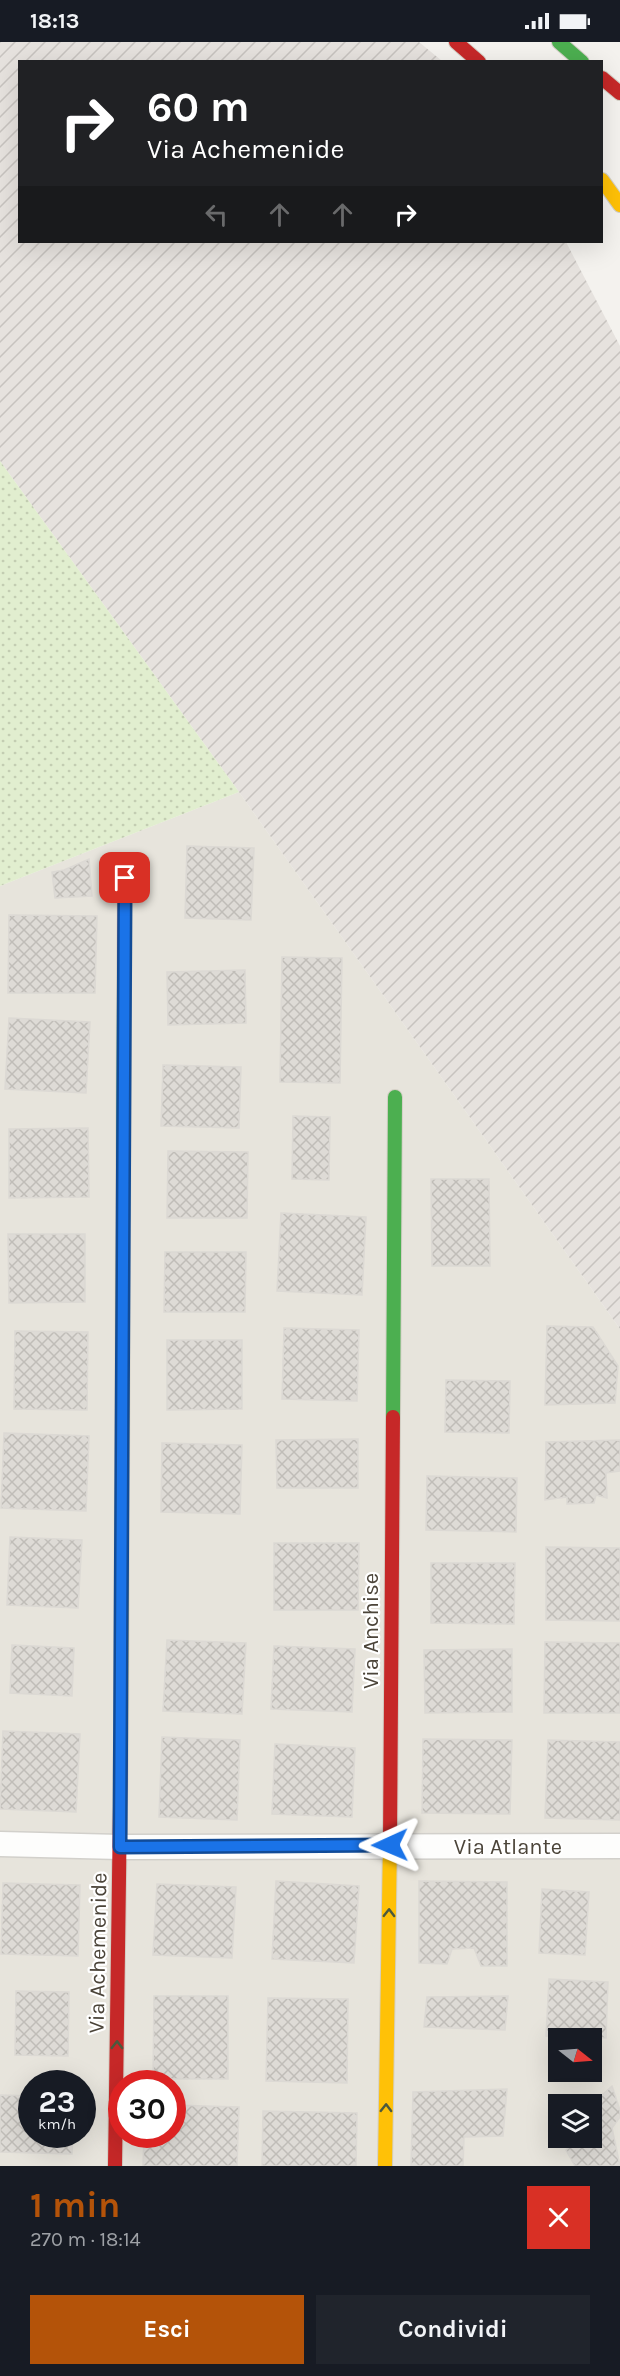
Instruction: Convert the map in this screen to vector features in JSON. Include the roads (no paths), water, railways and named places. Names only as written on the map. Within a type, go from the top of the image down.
[{"type":"main road","points":[[456,42],[477,60]]},
{"type":"main road","points":[[559,42],[580,60]]},
{"type":"main road","points":[[603,79],[620,93]]},
{"type":"main road","points":[[603,165],[620,178]]},
{"type":"main road","points":[[603,181],[620,205]]},
{"type":"main road","name":"Via Achemenide","points":[[115,2166],[120,1847],[125,878]]},
{"type":"main road","name":"Via Anchise","points":[[385,2166],[390,1845],[394,1097]]},
{"type":"street","name":"Via Atlante","points":[[0,1844],[120,1847],[620,1846]]}]
